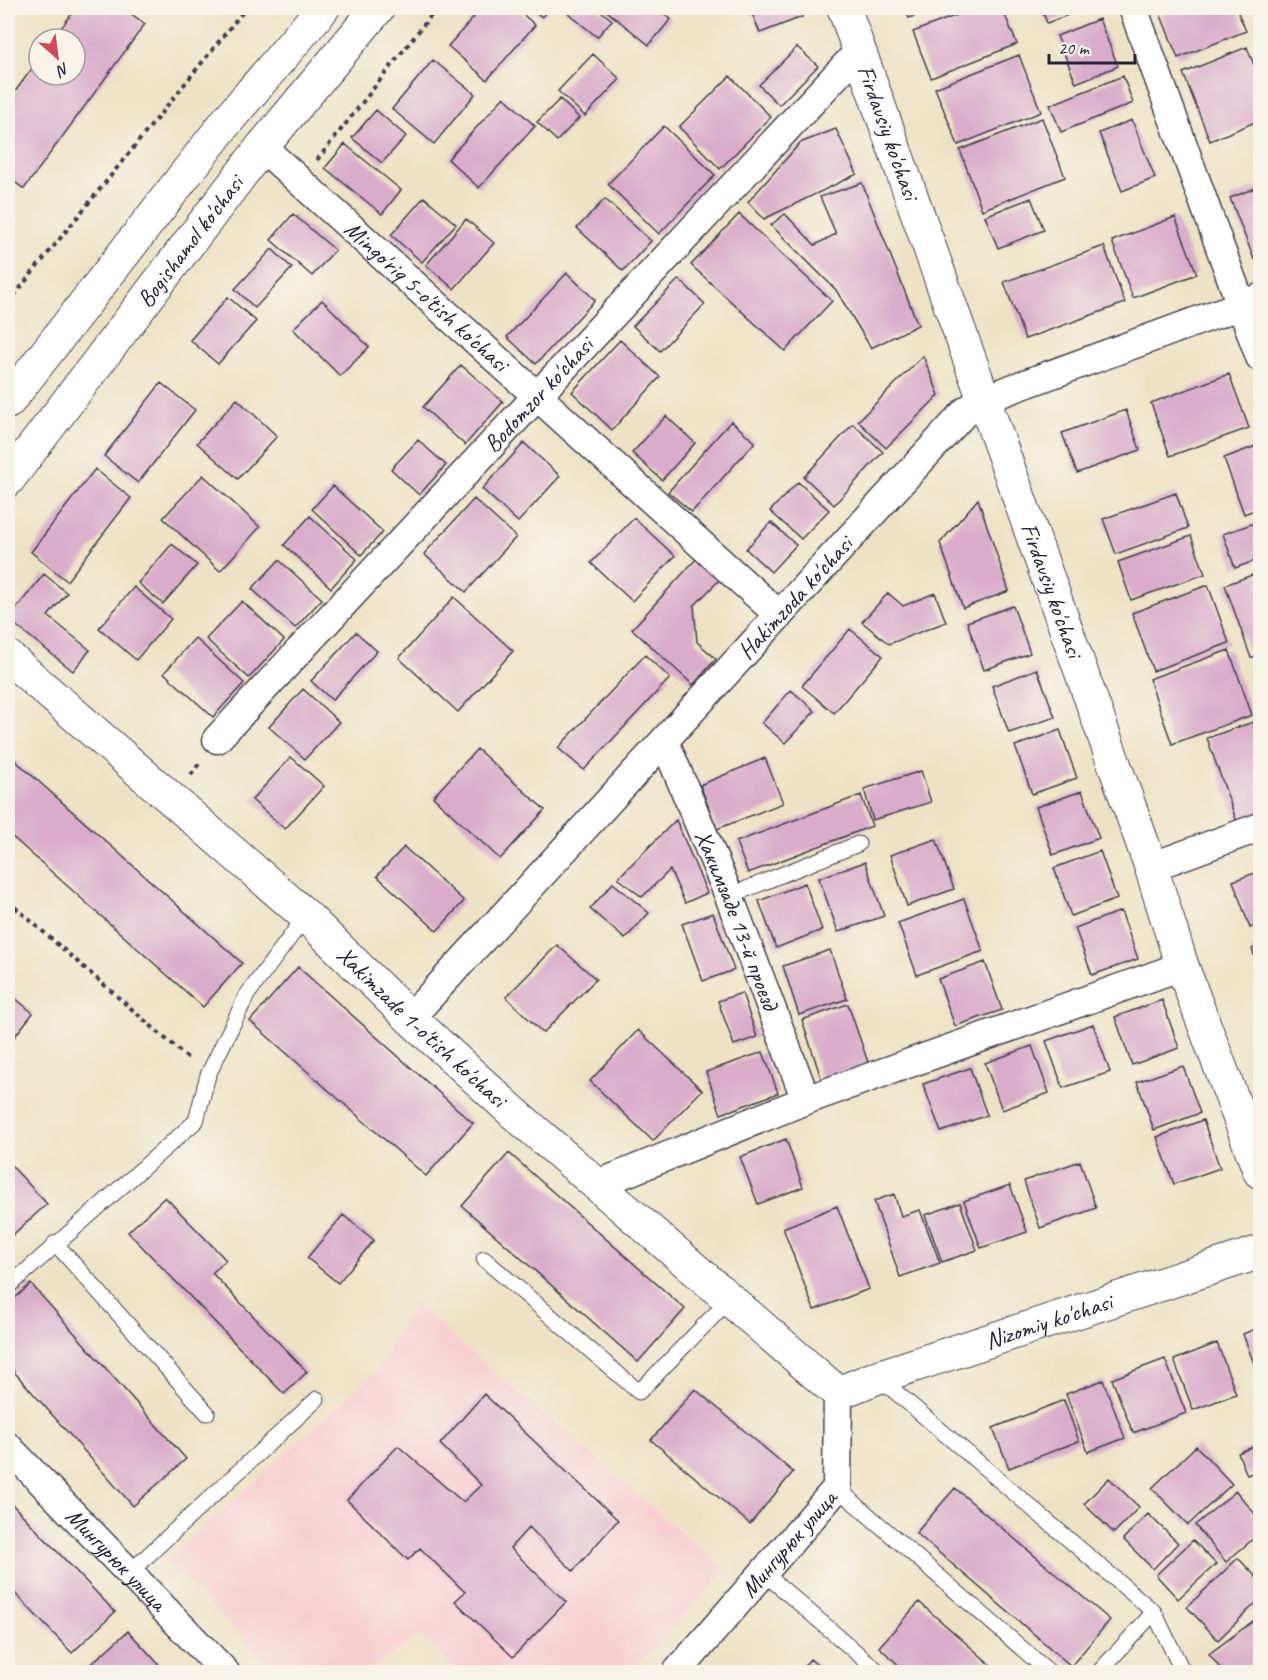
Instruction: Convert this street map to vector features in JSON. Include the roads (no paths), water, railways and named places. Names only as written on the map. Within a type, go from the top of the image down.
[{"type":"street","name":"Bogishamol ko'chasi","points":[[8,402],[227,121],[323,8]]},
{"type":"street","name":"Bogishamol ko'chasi","points":[[8,480],[262,147],[378,8]]},
{"type":"street","name":"Firdavsiy ko'chasi","points":[[844,8],[1151,867],[1182,966],[1260,1172]]},
{"type":"street","points":[[1133,8],[1251,301],[1260,357]]},
{"type":"street","name":"Bodomzor ko'chasi","points":[[217,739],[860,50]]},
{"type":"street","name":"Mingo'riq 5-o'tish ko'chasi","points":[[262,147],[778,614]]},
{"type":"street","name":"Hakimzoda ko'chasi","points":[[410,1018],[966,411],[984,399],[1251,301]]},
{"type":"street","name":"Xakimzade 1-o'tish ko'chasi","points":[[8,657],[306,916],[410,1018],[596,1185],[838,1393]]},
{"type":"street","name":"Хакимзаде 13-й проезд","points":[[665,742],[729,896],[806,1100]]},
{"type":"street","points":[[1151,867],[1260,827]]},
{"type":"street","points":[[596,1185],[806,1100],[1182,966]]},
{"type":"street","name":"Nizomiy ko'chasi","points":[[838,1393],[878,1377],[1260,1252]]},
{"type":"street","name":"Мингурюк улица","points":[[677,1672],[837,1488],[838,1393]]},
{"type":"street","name":"Мингурюк улица","points":[[8,1447],[225,1672]]},
{"type":"lane","points":[[729,896],[858,844]]},
{"type":"lane","points":[[8,1287],[55,1243],[196,1121],[208,1075],[248,995],[306,916]]},
{"type":"lane","points":[[55,1243],[207,1413]]},
{"type":"lane","points":[[484,1259],[639,1392],[729,1300]]},
{"type":"lane","points":[[878,1377],[1154,1612],[1183,1672]]},
{"type":"lane","points":[[130,1572],[316,1400]]},
{"type":"lane","points":[[837,1488],[1049,1672]]},
{"type":"lane","points":[[763,1572],[879,1672]]},
{"type":"lane","points":[[1099,1672],[1154,1612]]}]
